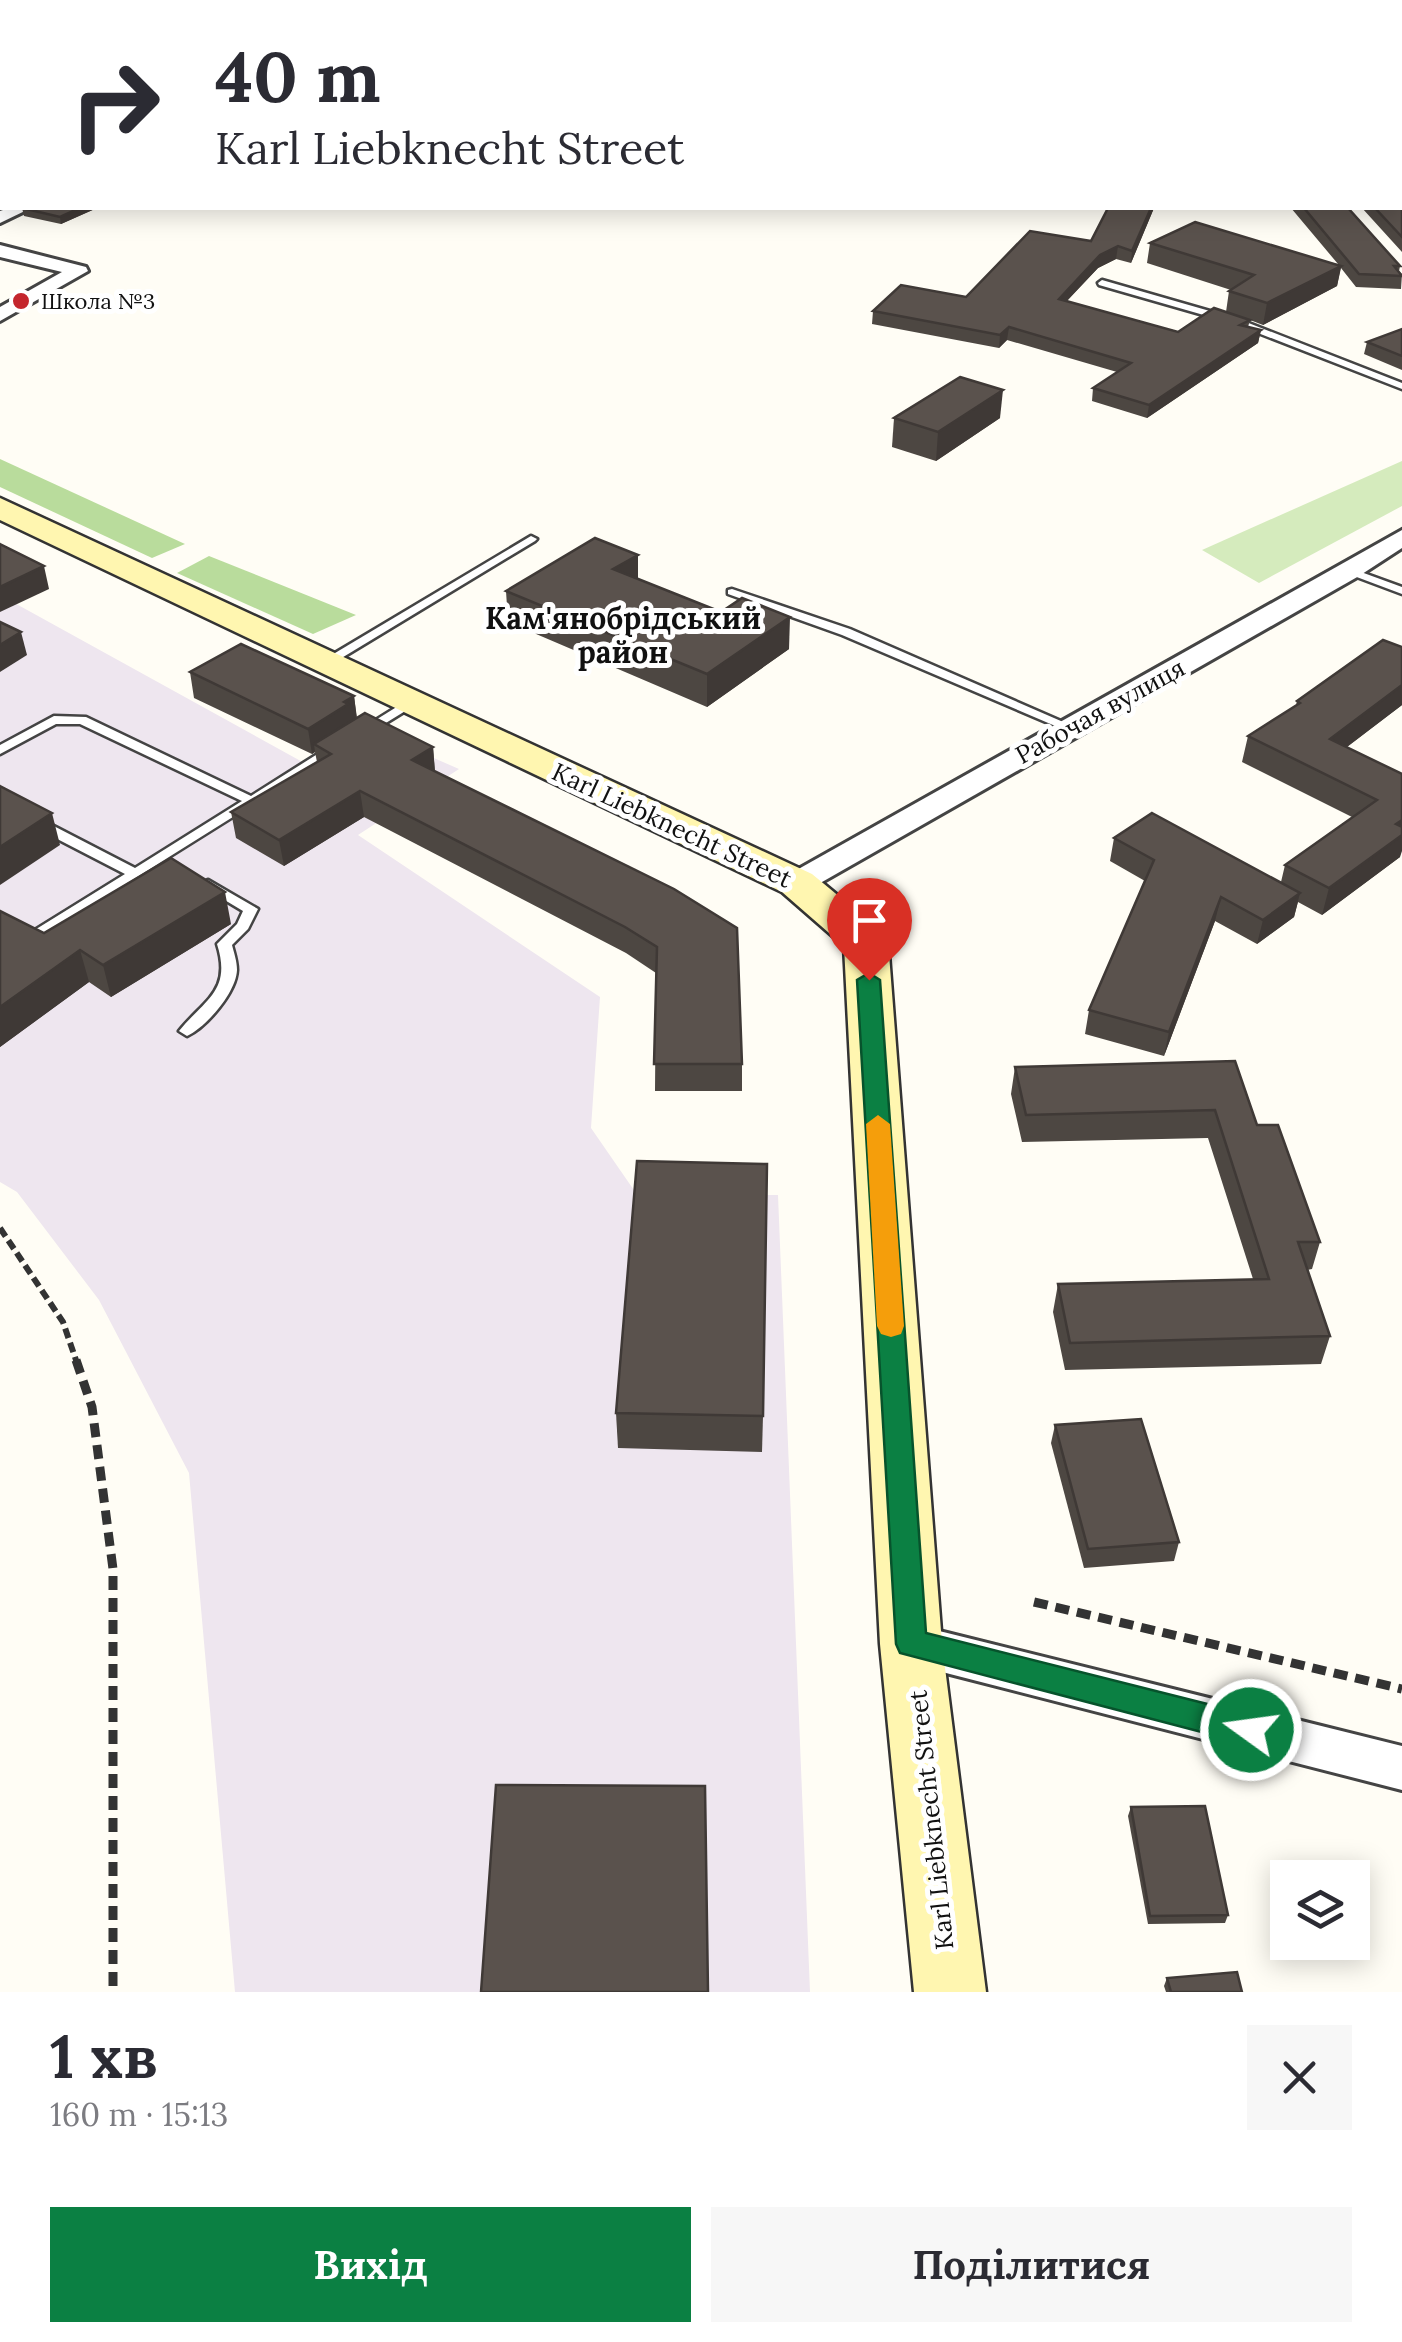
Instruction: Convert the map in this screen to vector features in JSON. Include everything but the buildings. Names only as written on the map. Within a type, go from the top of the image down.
[{"type":"street","points":[[0,251],[78,271],[0,315]]},
{"type":"street","name":"Karl Liebknecht Street","points":[[0,508],[797,883],[866,941],[912,1644],[950,1992]]},
{"type":"street","name":"Рабочая вулиця","points":[[797,883],[1350,571],[1402,537]]},
{"type":"street","points":[[912,1644],[1402,1768]]},
{"type":"lane","points":[[1102,283],[1238,322],[1402,386]]},
{"type":"lane","points":[[326,662],[530,539]]},
{"type":"lane","points":[[1350,571],[1402,591]]},
{"type":"lane","points":[[732,592],[846,632],[1071,728]]},
{"type":"lane","points":[[30,939],[412,702]]},
{"type":"lane","points":[[0,750],[54,720],[82,720],[252,801]]},
{"type":"lane","points":[[24,816],[135,874]]},
{"type":"lane","points":[[162,857],[176,866]]},
{"type":"lane","points":[[187,1031],[228,988],[233,966],[224,944],[243,926],[251,909],[192,874]]},
{"type":"path","points":[[0,1228],[63,1322],[92,1407],[113,1570],[113,1992]]},
{"type":"path","points":[[1034,1602],[1402,1689]]},
{"type":"shaded area","points":[[0,595],[317,770],[372,731],[459,769],[358,835],[600,997],[591,1128],[638,1196],[778,1195],[810,1992],[235,1992],[189,1473],[99,1300],[17,1192],[0,1182]]},
{"type":"green space","points":[[0,459],[185,544],[152,558],[0,487]]},
{"type":"green space","points":[[1402,461],[1402,506],[1259,583],[1202,550]]},
{"type":"green space","points":[[209,556],[356,615],[313,634],[177,573]]},
{"type":"slow traffic","points":[[878,1124],[891,1326]]},
{"type":"place","name":"Школа №3","points":[[21,301]]},
{"type":"district","name":"Кам'янобрідський район","points":[[623,635]]},
{"type":"route","points":[[869,980],[912,1644],[1251,1730]]}]
